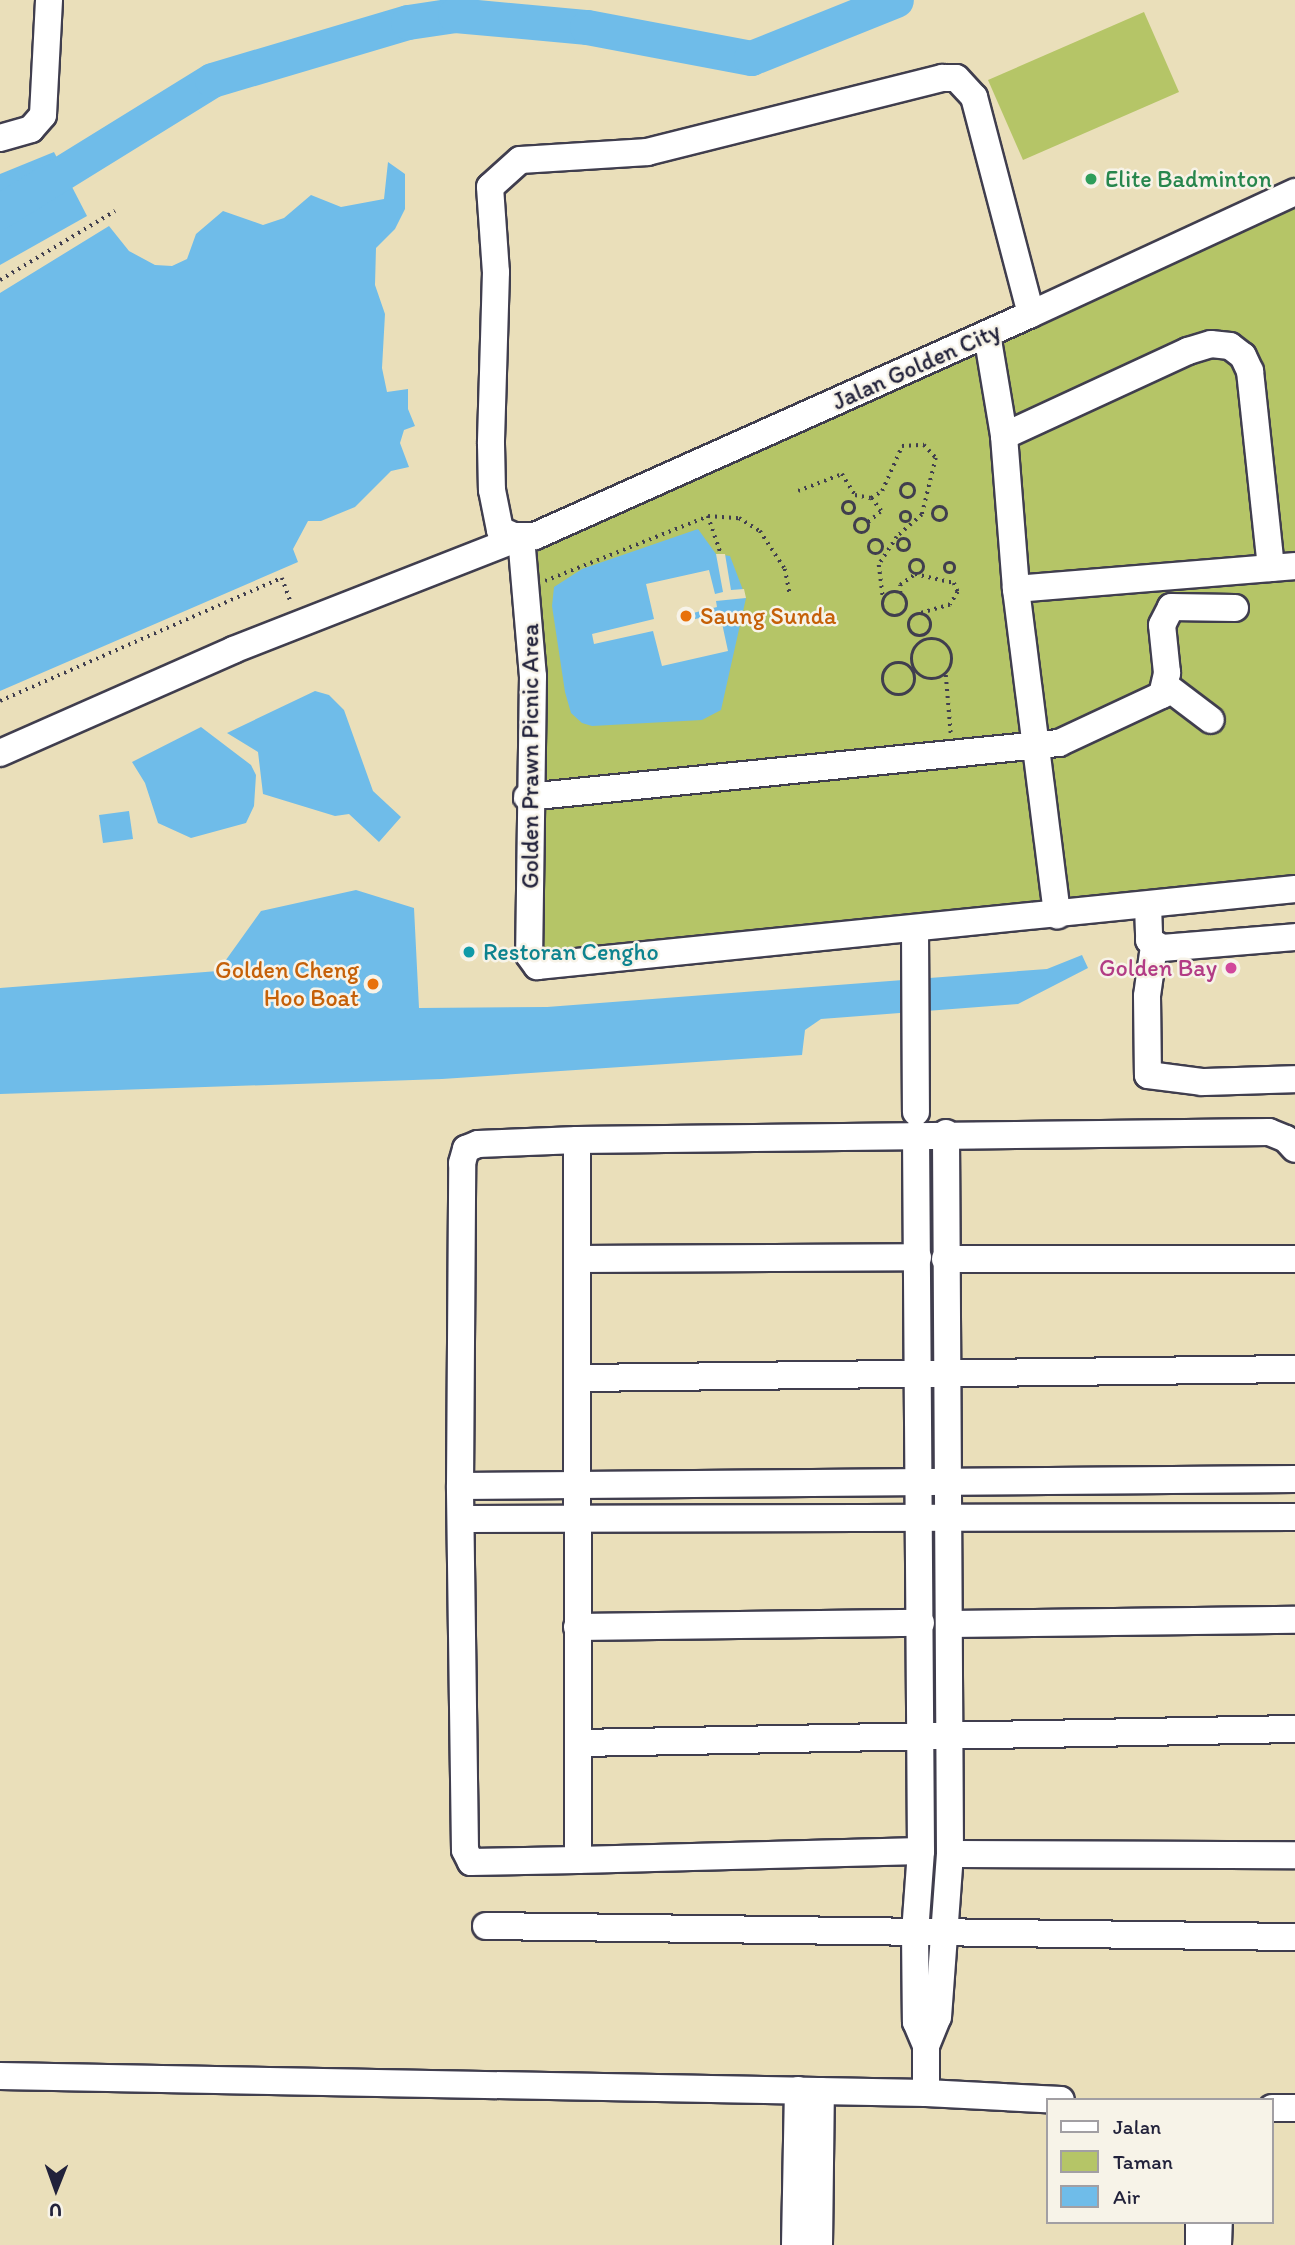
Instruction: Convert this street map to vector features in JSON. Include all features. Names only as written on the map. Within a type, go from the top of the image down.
[{"type":"street","points":[[0,138],[31,129],[43,115],[49,0]]},
{"type":"street","points":[[528,536],[500,530],[492,490],[491,444],[496,272],[490,187],[520,160],[648,152],[942,78],[956,78],[974,97],[1031,314]]},
{"type":"street","name":"Jalan Golden City","points":[[0,753],[298,624],[528,536],[987,334],[1295,192]]},
{"type":"street","points":[[987,334],[1004,436],[1016,589],[1038,745],[1057,915]]},
{"type":"street","points":[[1004,436],[1188,351],[1211,344],[1230,346],[1243,356],[1250,371],[1283,567],[1016,589]]},
{"type":"street","name":"Golden Prawn Picnic Area","points":[[528,536],[526,588],[530,797],[529,955],[532,963],[544,966],[915,929]]},
{"type":"street","points":[[530,797],[1059,743],[1162,695],[1166,686],[1162,625],[1171,607],[1207,604],[1235,608]]},
{"type":"street","points":[[1166,686],[1211,720]]},
{"type":"street","points":[[926,2046],[916,2022],[915,1932],[921,1851],[921,1735],[915,929],[1295,889]]},
{"type":"street","points":[[1148,905],[1149,940],[1154,946],[1147,996],[1148,1075],[1202,1082],[1295,1079]]},
{"type":"street","points":[[1154,946],[1295,937]]},
{"type":"street","points":[[921,1851],[478,1863],[466,1858],[460,1486],[462,1163],[466,1149],[478,1144],[916,1123],[946,1133],[1269,1132],[1286,1139],[1295,1149]]},
{"type":"street","points":[[926,2093],[926,2046],[938,2017],[950,1854],[946,1133]]},
{"type":"street","points":[[577,1140],[580,1378],[578,1860]]},
{"type":"street","points":[[579,1259],[918,1257]]},
{"type":"street","points":[[945,1259],[1295,1259]]},
{"type":"street","points":[[580,1378],[947,1371],[1295,1369]]},
{"type":"street","points":[[460,1486],[1295,1479]]},
{"type":"street","points":[[1123,1480],[1125,1517]]},
{"type":"street","points":[[749,1483],[750,1518]]},
{"type":"street","points":[[462,1519],[1295,1517]]},
{"type":"street","points":[[950,1624],[1295,1620]]},
{"type":"street","points":[[577,1627],[920,1623]]},
{"type":"street","points":[[579,1744],[1295,1729]]},
{"type":"street","points":[[950,1854],[1295,1856]]},
{"type":"street","points":[[486,1926],[1295,1937]]},
{"type":"street","points":[[0,2076],[926,2093],[1046,2099]]},
{"type":"street","points":[[795,2245],[810,2091]]},
{"type":"street","points":[[810,2091],[819,2245]]},
{"type":"street","points":[[1274,2108],[1295,2108]]},
{"type":"street","points":[[1199,2224],[1199,2245]]},
{"type":"street","points":[[1218,2245],[1219,2224]]},
{"type":"path","points":[[0,280],[115,211]]},
{"type":"path","points":[[855,495],[872,498],[882,491],[902,446],[924,445],[936,458],[923,509],[884,552],[878,565],[884,611],[890,616],[902,614],[907,604]]},
{"type":"path","points":[[798,491],[842,474],[855,495],[853,503]]},
{"type":"path","points":[[915,493],[927,496]]},
{"type":"path","points":[[868,523],[858,520],[855,528],[864,533],[868,523],[881,511],[872,498]]},
{"type":"path","points":[[923,509],[933,511],[943,508],[946,518],[935,520],[933,511]]},
{"type":"path","points":[[708,516],[721,554]]},
{"type":"path","points":[[526,588],[708,516],[739,518],[760,531],[785,569],[790,594]]},
{"type":"path","points":[[908,627],[919,614],[950,605],[958,592],[945,578],[915,574],[910,567],[918,559],[925,568],[915,574],[900,585],[900,593],[907,604],[908,627],[915,635],[925,635]]},
{"type":"path","points":[[945,578],[948,573]]},
{"type":"path","points":[[0,701],[282,578],[298,624]]},
{"type":"path","points":[[883,600],[888,594],[900,593]]},
{"type":"path","points":[[919,614],[931,622],[916,646],[912,665],[921,676]]},
{"type":"path","points":[[916,646],[927,640],[946,644],[952,662],[946,674],[953,753]]},
{"type":"path","points":[[909,667],[915,681],[910,690],[896,695],[887,689],[884,675],[889,666],[909,667],[921,676],[934,680],[946,674]]},
{"type":"green space","points":[[1144,12],[1179,92],[1023,160],[988,80]]},
{"type":"green space","points":[[1295,200],[1295,893],[521,963],[524,547]]},
{"type":"water","points":[[54,152],[87,216],[0,265],[0,174]]},
{"type":"water","points":[[388,162],[405,174],[405,209],[395,229],[376,248],[375,285],[385,314],[382,368],[387,392],[408,389],[408,409],[415,426],[404,430],[400,443],[409,467],[391,471],[355,507],[321,521],[308,521],[293,549],[298,562],[0,691],[0,293],[109,226],[129,251],[155,265],[172,266],[187,259],[196,234],[223,211],[263,225],[284,218],[311,195],[341,207],[384,199]]},
{"type":"water","points":[[698,529],[716,554],[730,556],[746,598],[721,710],[702,720],[592,726],[582,723],[571,713],[565,692],[552,606],[554,587],[582,569]]},
{"type":"water","points":[[315,691],[329,695],[344,710],[373,791],[401,817],[379,842],[349,814],[335,816],[263,794],[258,752],[227,733]]},
{"type":"water","points":[[201,727],[251,765],[256,775],[254,806],[246,823],[191,838],[158,823],[145,783],[132,762]]},
{"type":"water","points":[[129,811],[133,839],[103,843],[99,815]]},
{"type":"water","points":[[356,890],[414,908],[419,1008],[547,1007],[1047,969],[1082,955],[1088,968],[1018,1004],[821,1019],[805,1030],[802,1055],[442,1079],[0,1094],[0,988],[218,971],[261,911]]},
{"type":"pier","name":"Saung Sunda","points":[[716,554],[725,554],[731,590],[744,589],[746,598],[716,601],[717,607],[693,613],[695,619],[720,614],[728,651],[662,666],[653,631],[594,644],[592,634],[654,619],[646,584],[709,570],[715,594],[723,592]]},
{"type":"waterway","points":[[0,211],[212,80],[408,22],[455,15],[587,27],[751,58],[896,0]]},
{"type":"place","name":"Elite Badminton","points":[[1091,179]]},
{"type":"place","name":"Saung Sunda","points":[[686,616]]},
{"type":"place","name":"Restoran Cengho","points":[[469,952]]},
{"type":"place","name":"Golden Bay","points":[[1231,968]]},
{"type":"place","name":"Golden Cheng Hoo Boat","points":[[373,984]]}]
